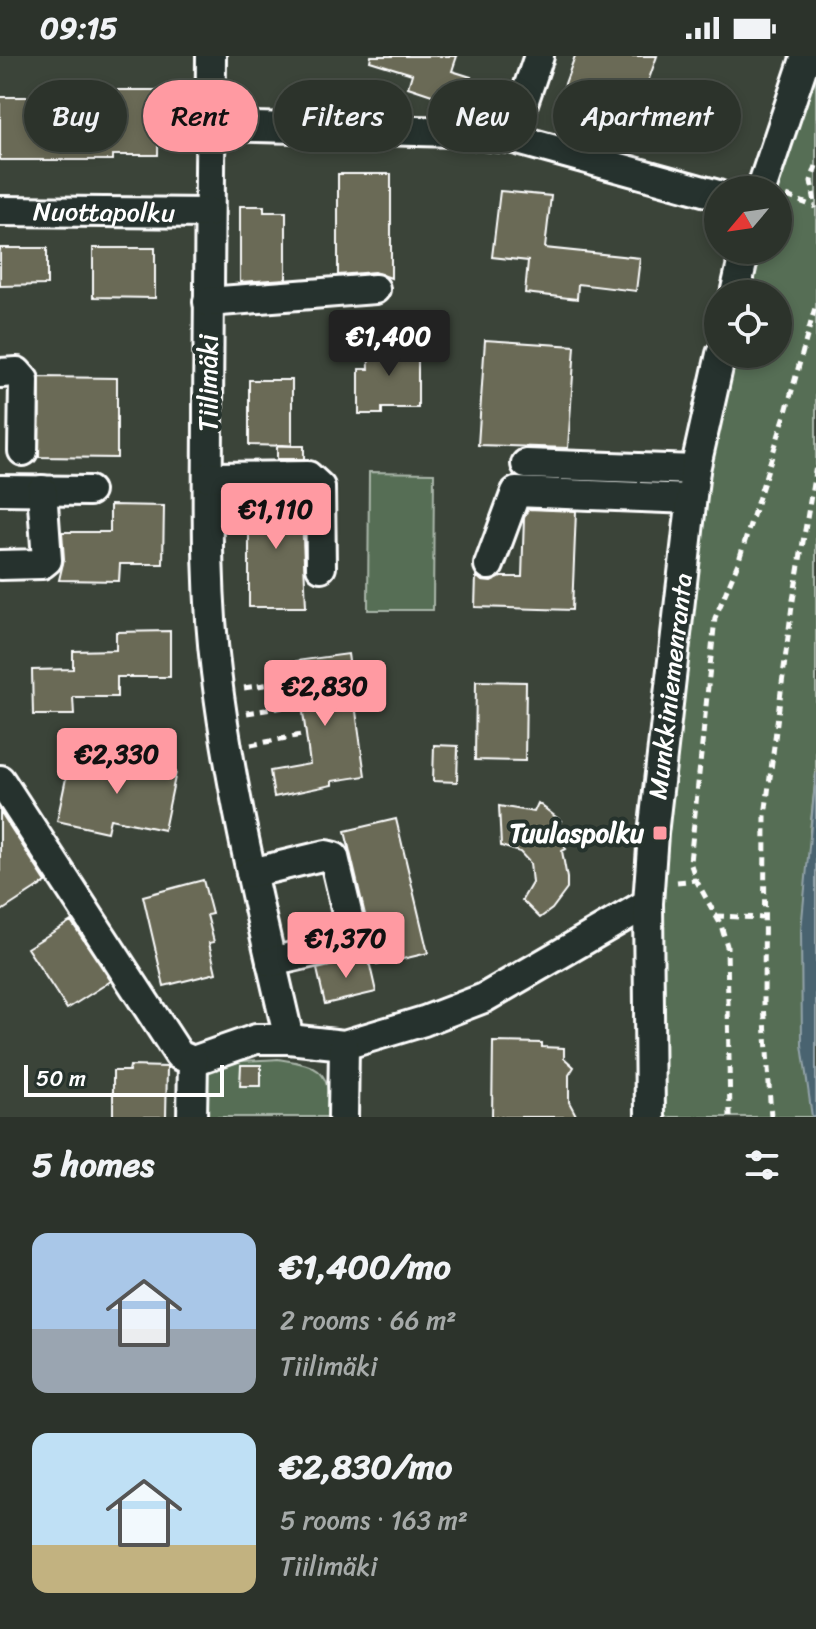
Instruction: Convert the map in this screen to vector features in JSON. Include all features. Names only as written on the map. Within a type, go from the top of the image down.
[{"type":"street","name":"Tiilimäki","points":[[211,56],[211,80]]},
{"type":"street","points":[[531,80],[539,56]]},
{"type":"street","points":[[766,176],[806,56]]},
{"type":"street","points":[[258,127],[428,131]]},
{"type":"street","points":[[537,145],[704,191]]},
{"type":"street","name":"Tiilimäki","points":[[210,152],[209,591],[227,749],[251,873],[289,1039]]},
{"type":"street","name":"Nuottapolku","points":[[0,211],[209,213]]},
{"type":"street","points":[[208,302],[375,289]]},
{"type":"street","name":"Munkkiniemenranta","points":[[650,1117],[648,903],[653,834],[695,470],[718,368]]},
{"type":"street","points":[[0,373],[17,372],[24,380],[23,451]]},
{"type":"street","points":[[526,464],[695,470]]},
{"type":"street","points":[[208,477],[308,476],[320,487],[321,567]]},
{"type":"street","points":[[0,490],[89,491]]},
{"type":"street","points":[[0,565],[42,564],[47,560],[42,490]]},
{"type":"street","points":[[489,565],[516,492],[691,499]]},
{"type":"street","points":[[0,780],[179,1055],[193,1061],[256,1039],[344,1045],[424,1021],[484,998],[648,903]]},
{"type":"street","points":[[251,873],[326,855],[334,857],[353,938],[348,944],[271,962]]},
{"type":"street","points":[[343,1117],[344,1045]]},
{"type":"street","points":[[192,1117],[193,1061]]},
{"type":"path","points":[[816,166],[811,181],[816,208]]},
{"type":"path","points":[[792,198],[816,208]]},
{"type":"path","points":[[730,1117],[727,946],[690,862],[715,618],[738,563],[786,412],[816,304]]},
{"type":"path","points":[[771,1117],[764,1003],[765,816],[792,606],[816,466]]},
{"type":"path","points":[[221,705],[299,680]]},
{"type":"path","points":[[221,705],[302,704]]},
{"type":"path","points":[[227,749],[306,734]]},
{"type":"path","points":[[716,916],[765,918]]},
{"type":"green space","points":[[816,56],[816,773],[810,831],[816,1117],[664,1117],[660,986],[665,833],[699,503],[729,368],[792,368],[792,280],[750,280],[754,264],[792,264],[792,176],[778,176]]},
{"type":"green space","points":[[369,472],[434,473],[433,610],[368,610]]},
{"type":"green space","points":[[278,1059],[305,1065],[321,1073],[328,1090],[329,1117],[202,1117],[204,1081],[212,1067],[229,1062]]},
{"type":"water","points":[[816,773],[816,1117],[812,1117],[802,1045],[801,930]]},
{"type":"building","points":[[371,56],[457,56],[452,71],[471,77],[470,80],[428,80],[428,94],[412,88],[412,74],[370,61]]},
{"type":"building","points":[[575,56],[657,56],[649,80],[566,80]]},
{"type":"building","points":[[127,90],[143,90],[143,152],[158,152],[158,155],[113,155],[113,160],[0,160],[0,97],[24,97],[24,152],[127,152]]},
{"type":"building","points":[[338,174],[391,174],[391,278],[374,272],[338,275]]},
{"type":"building","points":[[500,191],[551,196],[545,248],[640,258],[636,291],[578,284],[577,299],[525,293],[528,261],[492,257]]},
{"type":"building","points":[[240,206],[264,206],[264,212],[286,212],[286,279],[240,282]]},
{"type":"building","points":[[0,248],[47,248],[47,285],[0,286]]},
{"type":"building","points":[[93,248],[155,248],[155,298],[93,297]]},
{"type":"building","points":[[485,340],[575,346],[568,448],[478,445]]},
{"type":"building","points":[[368,343],[418,343],[418,408],[382,408],[382,414],[359,414],[359,369],[369,369]]},
{"type":"building","points":[[40,377],[117,378],[117,458],[39,457]]},
{"type":"building","points":[[249,380],[292,380],[292,446],[249,445]]},
{"type":"building","points":[[277,445],[304,446],[304,459],[277,459]]},
{"type":"building","points":[[301,493],[306,607],[249,607],[249,494]]},
{"type":"building","points":[[110,505],[164,506],[163,564],[120,564],[119,581],[59,580],[64,559],[62,532],[110,532]]},
{"type":"building","points":[[528,509],[576,511],[572,610],[475,607],[476,576],[482,581],[491,582],[501,577],[522,577],[524,518]]},
{"type":"building","points":[[170,631],[170,677],[117,677],[117,697],[73,697],[74,715],[33,715],[32,670],[73,669],[73,651],[116,650],[116,632]]},
{"type":"building","points":[[348,654],[365,776],[332,781],[332,785],[274,797],[270,771],[310,764],[296,661]]},
{"type":"building","points":[[476,681],[526,682],[525,761],[475,760]]},
{"type":"building","points":[[434,745],[458,746],[457,782],[433,781]]},
{"type":"building","points":[[116,760],[176,772],[164,830],[110,819],[107,832],[57,821],[69,764],[114,774]]},
{"type":"building","points":[[538,803],[561,821],[554,829],[566,849],[562,851],[567,878],[567,889],[552,909],[540,918],[522,900],[532,883],[530,863],[520,852],[501,846],[499,806],[534,812]]},
{"type":"building","points":[[0,811],[46,882],[0,912]]},
{"type":"building","points":[[396,819],[428,953],[377,965],[345,831]]},
{"type":"building","points":[[203,880],[212,914],[207,915],[214,942],[209,943],[216,973],[164,986],[143,896]]},
{"type":"building","points":[[71,921],[111,981],[67,1009],[27,948]]},
{"type":"building","points":[[368,957],[376,992],[325,1004],[317,969]]},
{"type":"building","points":[[493,1042],[542,1043],[542,1047],[564,1048],[564,1058],[574,1067],[569,1075],[569,1102],[577,1117],[492,1117]]},
{"type":"building","points":[[241,1065],[261,1065],[261,1086],[240,1086]]},
{"type":"building","points":[[130,1066],[167,1067],[166,1117],[113,1117],[113,1071],[129,1071]]},
{"type":"place","name":"Tuulaspolku","points":[[660,833]]}]
